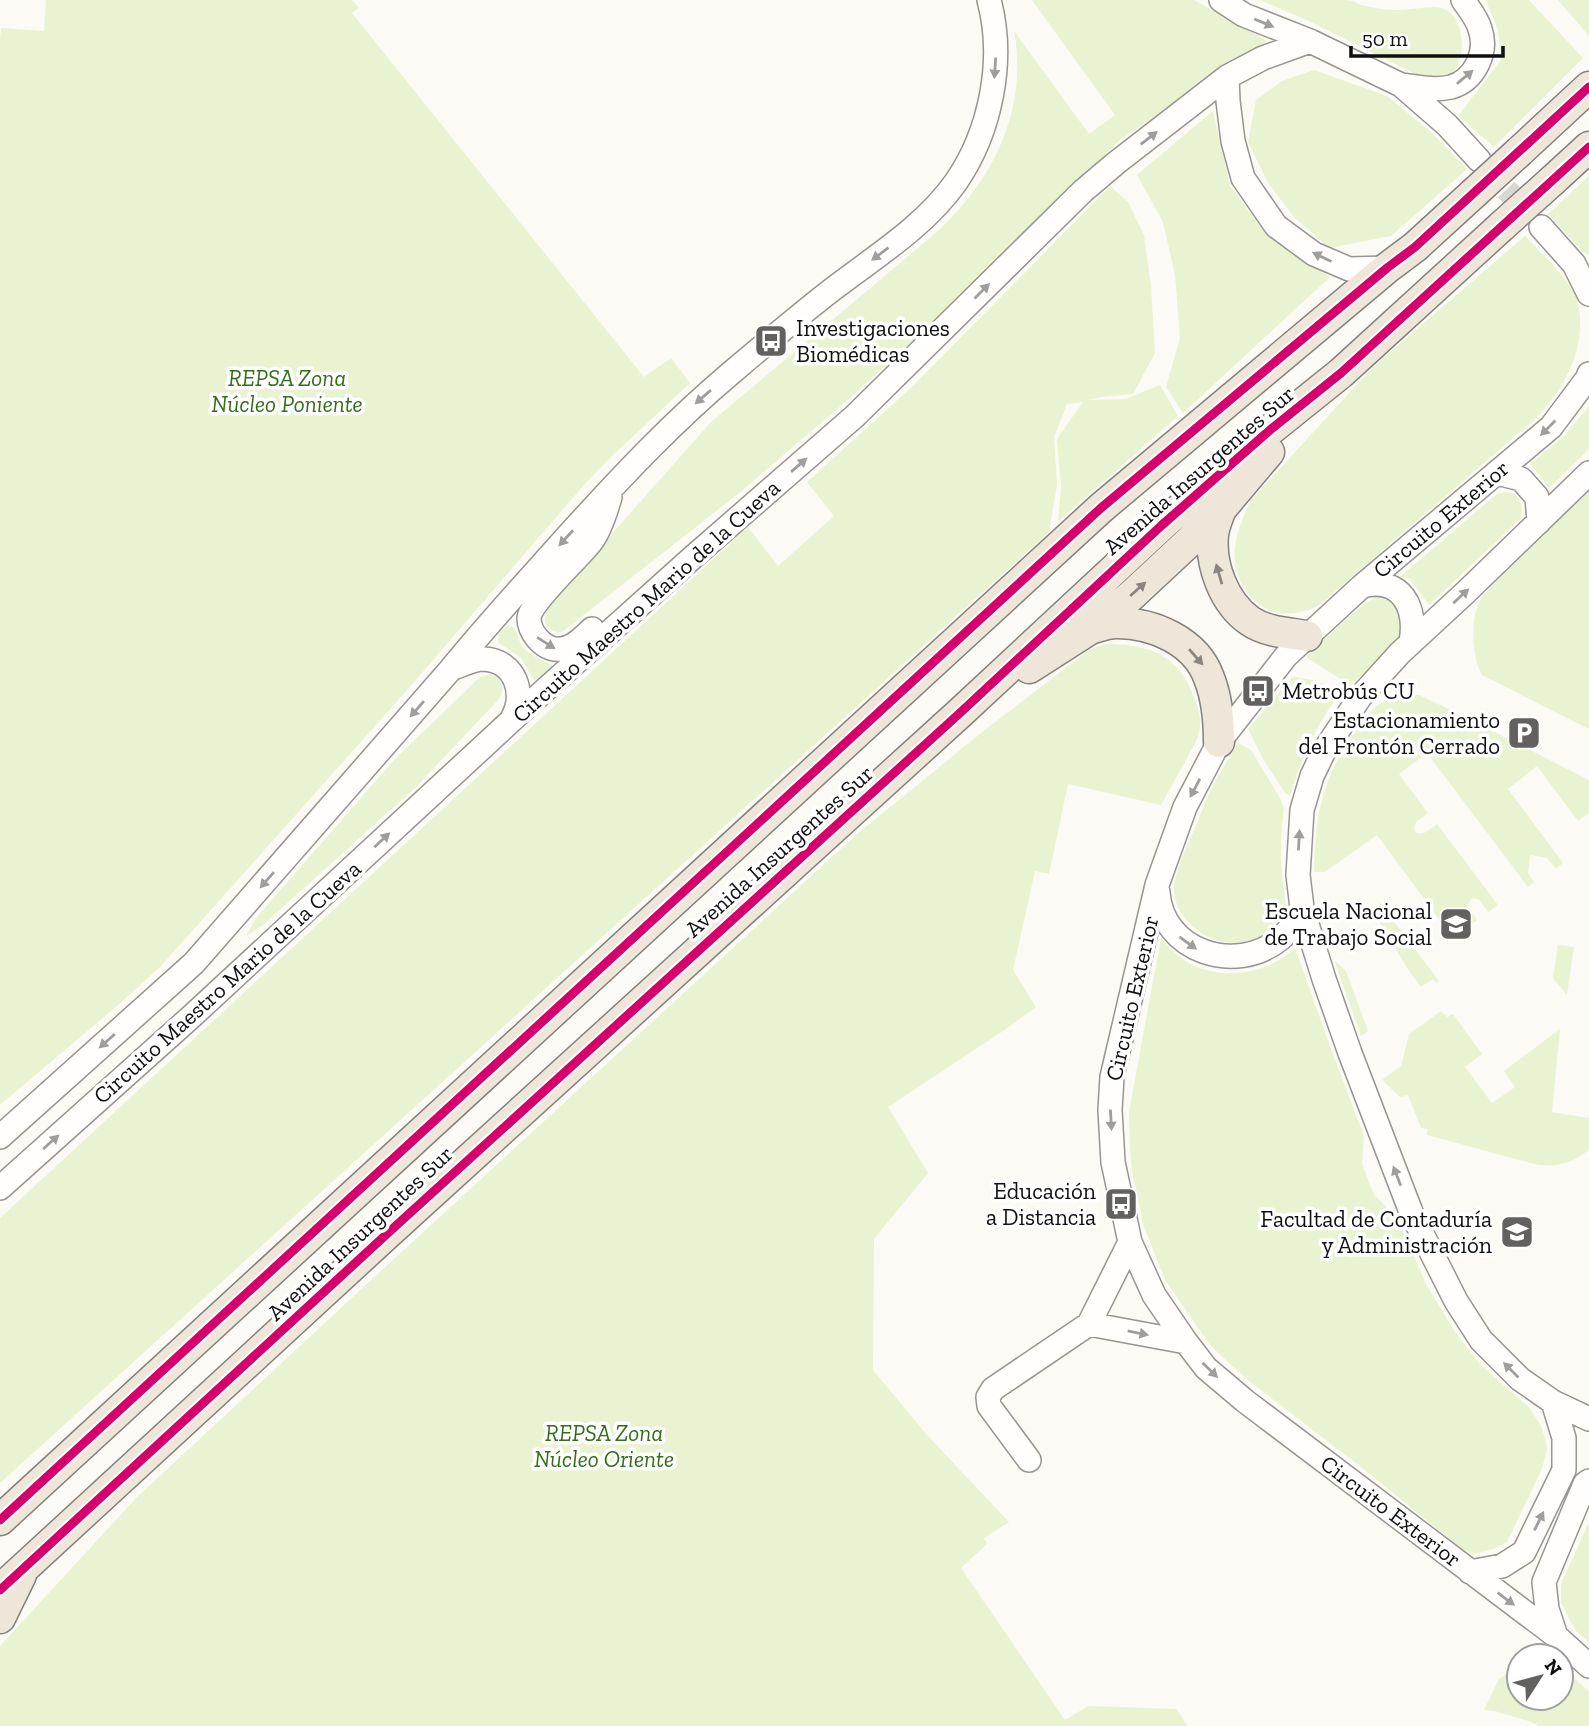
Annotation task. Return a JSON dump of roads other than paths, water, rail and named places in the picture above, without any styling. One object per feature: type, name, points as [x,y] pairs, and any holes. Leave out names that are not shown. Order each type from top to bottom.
[{"type":"main road","name":"Avenida Insurgentes Sur","points":[[0,1520],[1101,509],[1415,247],[1589,87]]},
{"type":"main road","name":"Avenida Insurgentes Sur","points":[[0,1590],[1191,499],[1341,373],[1589,147]]},
{"type":"main road","points":[[961,712],[1090,629],[1132,595],[1221,509],[1250,472],[1341,373]]},
{"type":"main road","points":[[1221,509],[1213,533],[1214,556],[1221,584],[1231,602],[1249,620],[1266,628],[1307,636]]},
{"type":"main road","points":[[1090,629],[1114,623],[1148,626],[1178,639],[1201,662],[1209,676],[1217,714],[1219,742]]},
{"type":"main road","points":[[0,1514],[28,1495]]},
{"type":"main road","points":[[0,1618],[25,1567]]},
{"type":"street","name":"Circuito Maestro Mario de la Cueva","points":[[0,1137],[194,963],[491,620],[652,446],[731,373],[923,221],[941,202],[971,157],[989,107],[995,56],[989,0]]},
{"type":"street","points":[[1221,0],[1244,15],[1310,41],[1401,85],[1447,125],[1479,160]]},
{"type":"street","points":[[1401,85],[1452,87],[1462,82],[1476,67],[1483,48],[1482,38],[1480,28],[1463,0]]},
{"type":"street","name":"Circuito Maestro Mario de la Cueva","points":[[0,1188],[692,558],[855,416],[1083,191],[1227,77],[1253,62],[1310,41]]},
{"type":"street","points":[[1227,77],[1233,141],[1243,178],[1276,226],[1314,254],[1349,269],[1387,268]]},
{"type":"street","points":[[1541,227],[1582,268],[1589,293]]},
{"type":"street","name":"Circuito Exterior","points":[[1589,374],[1551,427],[1362,586],[1286,656],[1219,742],[1185,807],[1157,885],[1112,1077],[1110,1110],[1113,1162],[1130,1242],[1154,1295],[1206,1368],[1245,1401],[1556,1636],[1589,1665]]},
{"type":"street","points":[[1497,473],[1521,478],[1537,497],[1539,522]]},
{"type":"street","points":[[1589,473],[1411,642],[1360,697],[1324,751],[1312,776],[1301,810],[1298,875],[1301,908],[1359,1078],[1411,1212],[1456,1301],[1481,1339],[1520,1379],[1553,1402],[1589,1419]]},
{"type":"street","points":[[612,487],[591,544],[532,610],[530,626],[540,642],[558,650],[568,648],[659,569],[692,558]]},
{"type":"street","points":[[1362,586],[1390,586],[1404,597],[1412,614],[1411,642]]},
{"type":"street","points":[[451,669],[481,659],[491,660],[509,670],[515,679],[519,699],[517,709],[505,727]]},
{"type":"street","points":[[1157,885],[1162,913],[1177,935],[1199,950],[1213,955],[1241,956],[1270,946],[1281,939],[1290,928],[1301,908]]},
{"type":"street","points":[[1029,1460],[989,1406],[988,1397],[993,1389],[1089,1324],[1130,1242]]},
{"type":"street","points":[[1089,1324],[1186,1342]]},
{"type":"street","points":[[1470,1572],[1502,1566],[1524,1552],[1564,1470],[1564,1438],[1553,1402]]},
{"type":"street","points":[[1556,1636],[1546,1609],[1544,1581],[1589,1480]]},
{"type":"tunnel","points":[[1483,165],[1534,219]]},
{"type":"place","name":"Investigaciones Biomédicas","points":[[771,341]]},
{"type":"place","name":"Metrobús CU","points":[[1258,691]]},
{"type":"place","name":"Estacionamiento del Frontón Cerrado","points":[[1524,733]]},
{"type":"place","name":"Escuela Nacional de Trabajo Social","points":[[1456,924]]},
{"type":"place","name":"Educación a Distancia","points":[[1121,1204]]},
{"type":"place","name":"Facultad de Contaduría y Administración","points":[[1517,1232]]},
{"type":"park label","name":"REPSA Zona Núcleo Poniente","points":[[287,391]]},
{"type":"park label","name":"REPSA Zona Núcleo Oriente","points":[[604,1446]]}]
